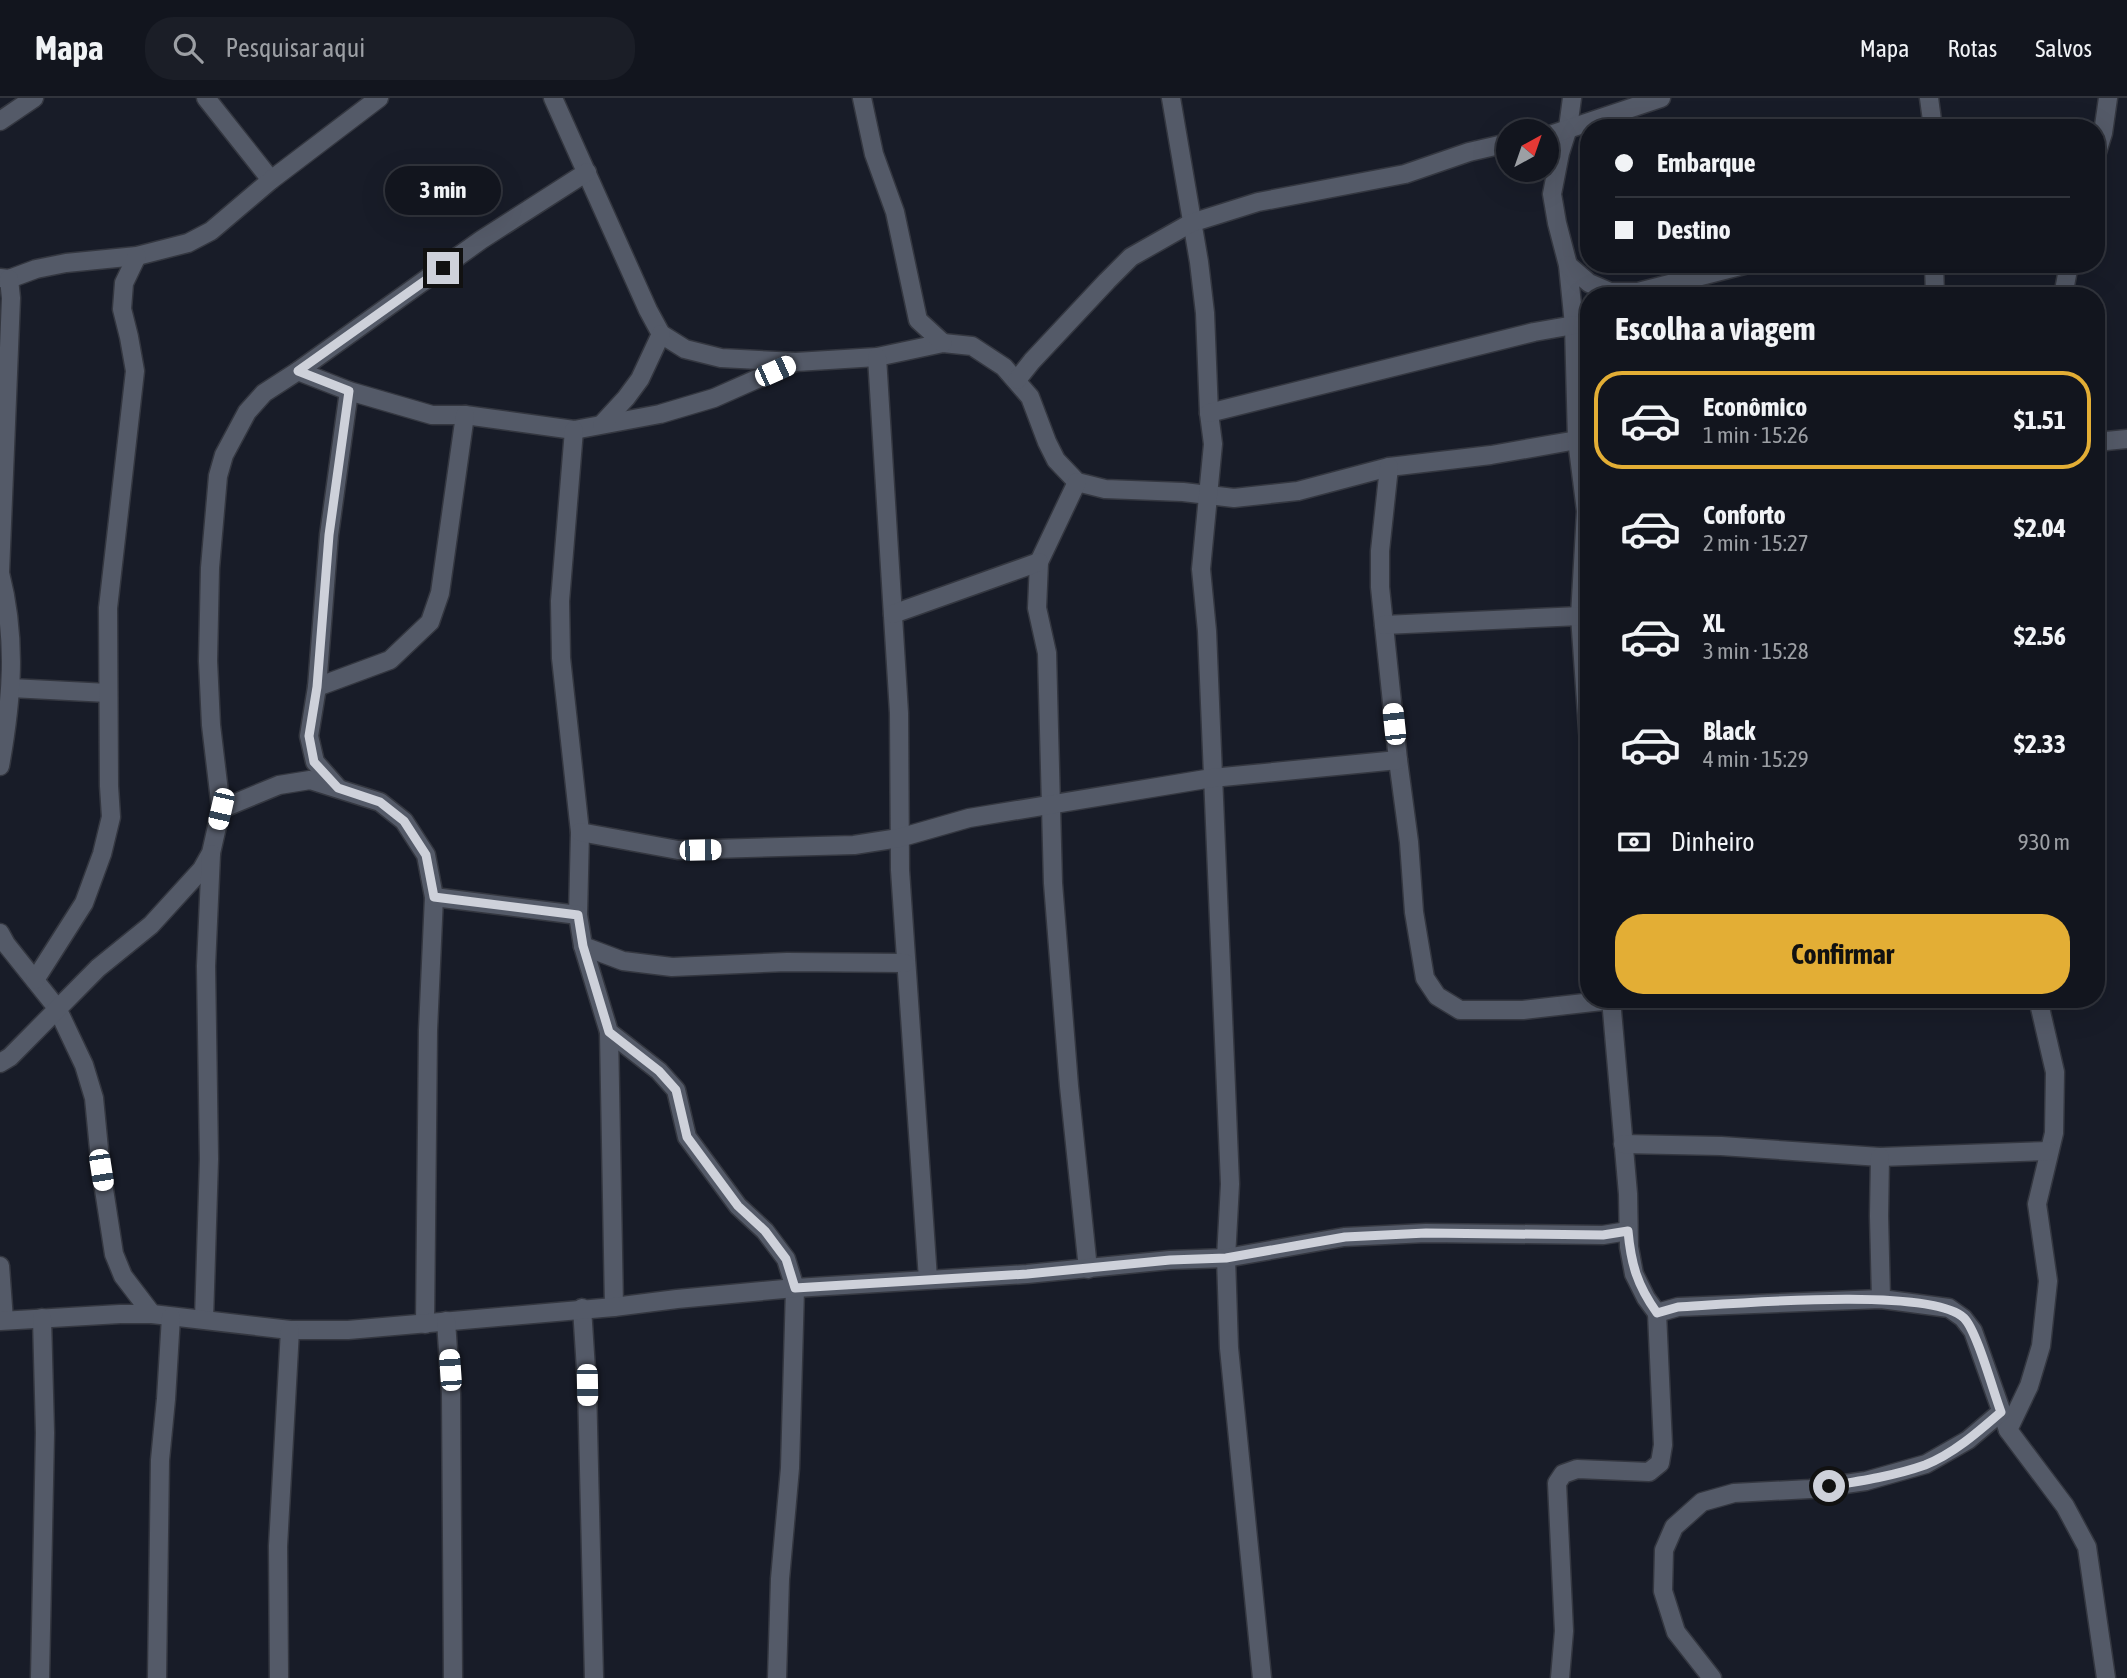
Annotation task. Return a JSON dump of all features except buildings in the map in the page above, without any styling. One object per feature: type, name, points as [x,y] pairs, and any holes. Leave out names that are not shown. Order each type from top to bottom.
[{"type":"street","points":[[0,121],[34,98]]},
{"type":"street","points":[[206,98],[271,180]]},
{"type":"street","points":[[0,766],[10,711],[12,648],[8,606],[0,573],[11,298],[4,279],[66,262],[137,256],[188,243],[211,231],[271,180],[379,98]]},
{"type":"street","points":[[553,98],[661,334],[685,349],[721,358],[796,362],[877,357],[943,342],[972,346],[989,356],[1017,380],[1030,397],[1056,460],[1077,482],[1105,489],[1183,492],[1234,499],[1298,491],[1389,467],[1491,455],[1580,440]]},
{"type":"street","points":[[862,98],[874,154],[895,212],[918,320],[905,351]]},
{"type":"street","points":[[1171,98],[1199,262],[1213,444],[1201,569],[1207,631],[1221,931],[1230,1184],[1226,1258],[1229,1348],[1262,1678]]},
{"type":"street","points":[[1572,98],[1568,128],[1557,162],[1552,194],[1580,325]]},
{"type":"street","points":[[1596,119],[1661,98]]},
{"type":"street","points":[[1929,98],[1932,119]]},
{"type":"street","points":[[2105,119],[2108,98]]},
{"type":"street","points":[[1559,131],[1580,124]]},
{"type":"street","points":[[1017,380],[1131,257],[1191,223],[1258,202],[1405,173],[1469,152],[1496,146]]},
{"type":"street","points":[[204,1319],[209,1159],[205,966],[211,853],[221,809],[208,661],[209,568],[218,476],[223,455],[247,412],[264,393],[481,240],[587,172]]},
{"type":"street","points":[[35,980],[84,903],[102,854],[111,817],[108,608],[135,371],[122,309],[124,283],[137,256]]},
{"type":"street","points":[[1568,265],[1598,287]]},
{"type":"street","points":[[1662,287],[1714,273]]},
{"type":"street","points":[[918,320],[943,342]]},
{"type":"street","points":[[1209,413],[1534,332],[1580,330]]},
{"type":"street","points":[[1580,332],[1573,349],[1580,413]]},
{"type":"street","points":[[602,424],[640,379],[661,334]]},
{"type":"street","points":[[877,357],[899,713],[899,838],[905,963],[928,1279]]},
{"type":"street","points":[[298,371],[349,391],[432,415],[465,415],[574,430],[660,414],[714,398],[796,362]]},
{"type":"street","points":[[338,788],[314,762],[309,736],[317,687],[329,535],[349,391]]},
{"type":"street","points":[[317,687],[390,660],[430,622],[440,593],[465,415]]},
{"type":"street","points":[[574,430],[559,601],[561,658],[580,832],[578,915],[583,946],[609,1032],[614,1307]]},
{"type":"street","points":[[2105,441],[2127,439]]},
{"type":"street","points":[[1389,467],[1380,551],[1380,587],[1409,842],[1414,912],[1425,978],[1437,996],[1461,1010],[1523,1010],[1580,1004]]},
{"type":"street","points":[[1077,482],[1040,562],[1037,608],[1047,653],[1053,883],[1087,1269]]},
{"type":"street","points":[[893,614],[1040,562]]},
{"type":"street","points":[[1384,625],[1580,616]]},
{"type":"street","points":[[11,688],[108,694]]},
{"type":"street","points":[[580,832],[678,850],[854,845],[899,838],[969,818],[1212,778],[1398,760]]},
{"type":"street","points":[[221,809],[279,785],[310,780],[380,802],[404,821],[426,855],[434,897],[428,1030],[425,1324]]},
{"type":"street","points":[[0,1063],[10,1057],[98,968],[151,925],[202,869],[211,853]]},
{"type":"street","points":[[434,897],[578,915]]},
{"type":"street","points":[[0,933],[57,1008],[84,1065],[94,1098],[101,1170],[114,1254],[123,1276],[162,1315],[157,1678]]},
{"type":"street","points":[[583,946],[623,961],[672,967],[787,962],[905,963]]},
{"type":"street","points":[[1560,1678],[1564,1631],[1557,1483],[1563,1474],[1577,1469],[1649,1472],[1660,1463],[1663,1445],[1657,1313],[1634,1274],[1628,1231],[1628,1194],[1612,1008]]},
{"type":"street","points":[[2008,1430],[2029,1386],[2041,1346],[2048,1281],[2037,1204],[2054,1133],[2055,1072],[2040,1008]]},
{"type":"street","points":[[609,1032],[659,1071],[676,1090],[687,1137],[738,1206],[765,1231],[786,1259],[795,1288],[790,1468],[780,1579],[777,1678]]},
{"type":"street","points":[[1623,1144],[1721,1146],[1880,1157],[2049,1151]]},
{"type":"street","points":[[1880,1157],[1881,1299]]},
{"type":"street","points":[[0,1266],[2,1320],[120,1314],[162,1315],[290,1330],[348,1329],[614,1307],[677,1298],[795,1288],[1226,1258],[1345,1237],[1426,1233],[1603,1235],[1628,1231]]},
{"type":"street","points":[[1657,1313],[1678,1307],[1881,1299],[1949,1308],[1963,1318],[1973,1331],[2008,1430],[2065,1506],[2087,1547],[2106,1678]]},
{"type":"street","points":[[582,1308],[587,1385],[594,1678]]},
{"type":"street","points":[[40,1678],[45,1433],[42,1318]]},
{"type":"street","points":[[446,1321],[452,1394],[453,1678]]},
{"type":"street","points":[[279,1678],[278,1546],[290,1330]]},
{"type":"street","points":[[1712,1678],[1676,1632],[1663,1591],[1664,1550],[1674,1527],[1702,1502],[1734,1493],[1810,1489],[1855,1482],[1926,1464],[1968,1440],[2001,1412]]},
{"type":"route","points":[[443,268],[298,371],[349,391],[329,535],[317,687],[309,736],[314,762],[338,788],[380,802],[404,821],[426,855],[434,897],[578,915],[583,946],[609,1032],[659,1071],[676,1090],[687,1137],[738,1206],[765,1231],[786,1259],[795,1288],[1027,1274],[1170,1260],[1226,1258],[1345,1237],[1426,1233],[1603,1235],[1628,1231],[1634,1274],[1657,1313],[1678,1307],[1881,1299],[1949,1308],[1963,1318],[1973,1331],[2001,1412],[1968,1440],[1926,1464],[1866,1480],[1829,1486]]}]
